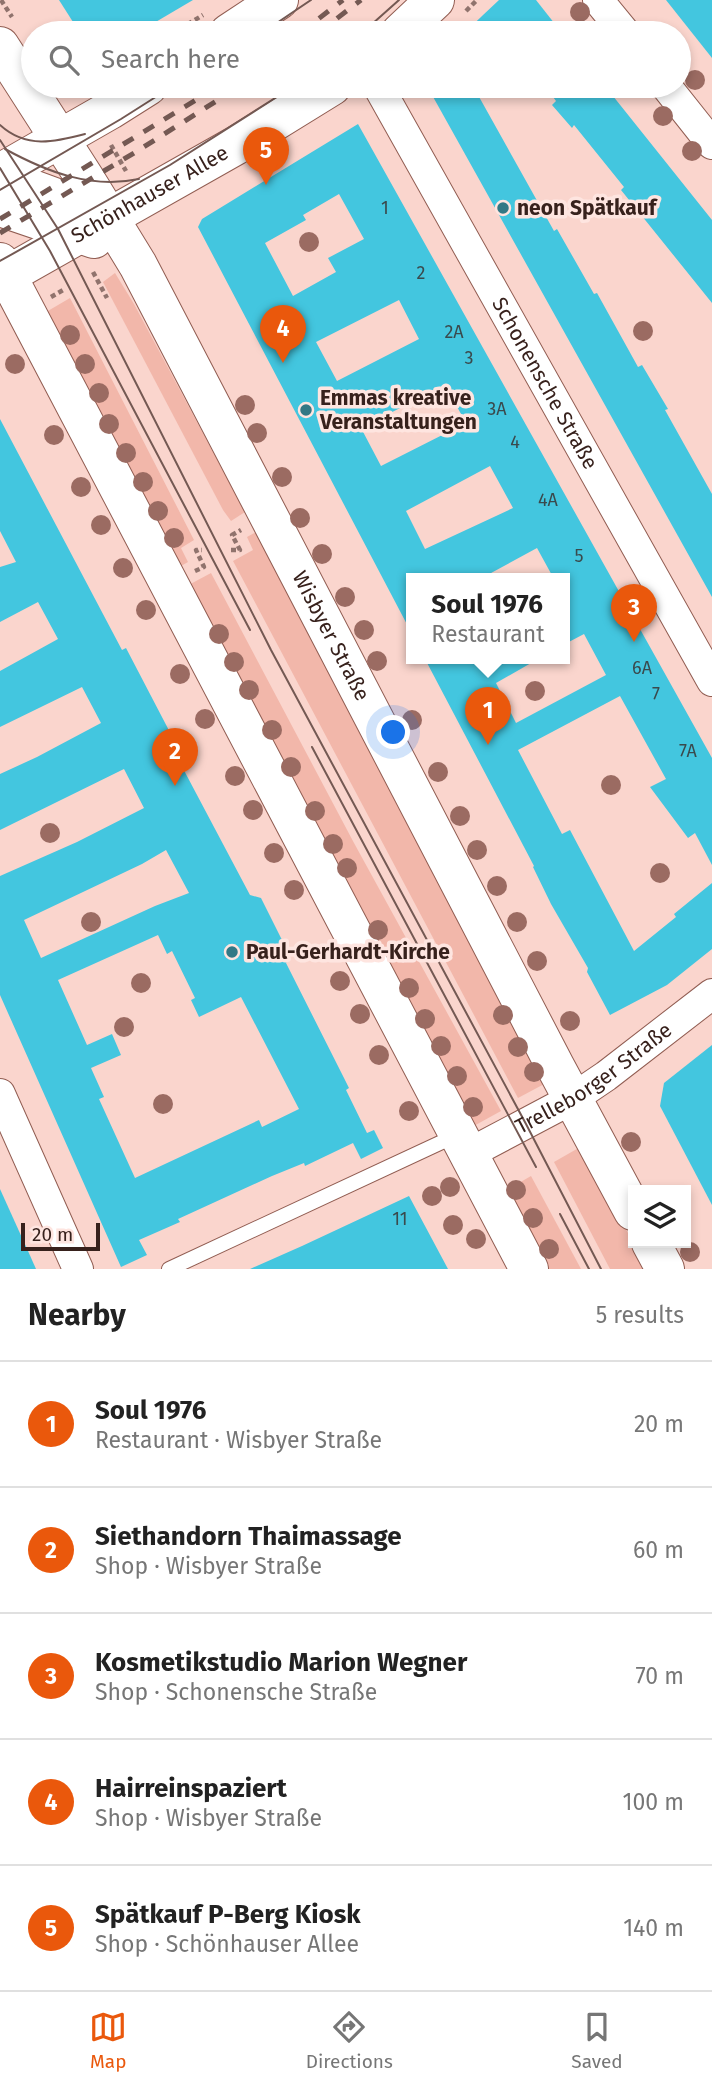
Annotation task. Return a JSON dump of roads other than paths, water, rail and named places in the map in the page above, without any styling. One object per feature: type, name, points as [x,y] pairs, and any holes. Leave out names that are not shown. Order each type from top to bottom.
[{"type":"main road","points":[[247,21],[279,0]]},
{"type":"main road","points":[[413,21],[435,0]]},
{"type":"main road","points":[[0,46],[21,79]]},
{"type":"main road","points":[[34,98],[60,139],[94,225]]},
{"type":"main road","points":[[0,175],[128,98]]},
{"type":"main road","name":"Schönhauser Allee","points":[[2,272],[94,225],[235,146],[313,98]]},
{"type":"main road","points":[[0,175],[94,225]]},
{"type":"main road","points":[[0,207],[94,225]]},
{"type":"main road","name":"Wisbyer Straße","points":[[94,225],[130,250],[572,1100],[628,1202]]},
{"type":"main road","points":[[2,272],[529,1269]]},
{"type":"main road","points":[[654,1248],[665,1269]]},
{"type":"street","points":[[598,0],[615,21]]},
{"type":"street","name":"Schonensche Straße","points":[[385,98],[712,681]]},
{"type":"street","points":[[676,98],[712,144]]},
{"type":"street","name":"Trelleborger Straße","points":[[463,1144],[572,1100],[712,994]]},
{"type":"street","points":[[0,1094],[78,1269]]},
{"type":"lane","points":[[169,1269],[463,1144]]},
{"type":"tram line","points":[[280,21],[311,0]]},
{"type":"tram line","points":[[375,21],[399,0]]},
{"type":"tram line","points":[[0,190],[154,98]]},
{"type":"tram line","points":[[0,261],[170,165],[275,98]]},
{"type":"tram line","points":[[0,125],[10,133],[30,141],[52,141],[85,134]]},
{"type":"tram line","points":[[0,140],[58,229],[271,650],[601,1269]]},
{"type":"tram line","points":[[5,149],[37,165],[87,180],[121,182],[139,179]]},
{"type":"tram line","points":[[0,168],[50,251],[250,630]]},
{"type":"tram line","points":[[312,747],[536,1167]]},
{"type":"tram line","points":[[560,1214],[589,1269]]},
{"type":"railway","points":[[316,21],[343,0]]},
{"type":"railway","points":[[334,21],[361,0]]},
{"type":"railway","points":[[0,219],[199,98]]},
{"type":"railway","points":[[0,233],[221,98]]},
{"type":"place","name":"Spätkauf P-Berg Kiosk","points":[[266,185]]},
{"type":"place","name":"neon Spätkauf","points":[[503,208]]},
{"type":"place","name":"Hairreinspaziert","points":[[283,363]]},
{"type":"place","name":"Emmas kreative Veranstaltungen","points":[[306,410]]},
{"type":"place","name":"Kosmetikstudio Marion Wegner","points":[[634,642]]},
{"type":"place","name":"Soul 1976","points":[[488,745]]},
{"type":"place","name":"Siethandorn Thaimassage","points":[[175,786]]},
{"type":"place","name":"Paul-Gerhardt-Kirche","points":[[232,952]]}]
